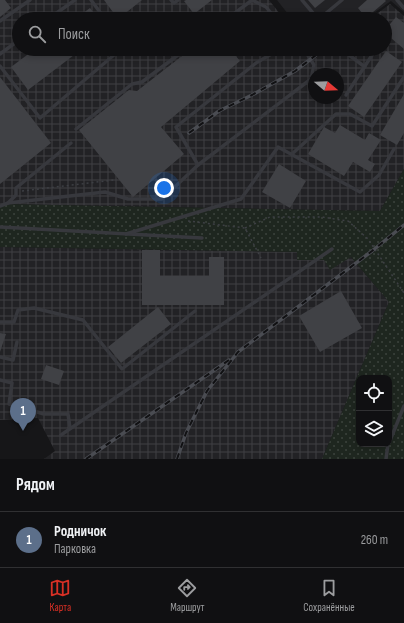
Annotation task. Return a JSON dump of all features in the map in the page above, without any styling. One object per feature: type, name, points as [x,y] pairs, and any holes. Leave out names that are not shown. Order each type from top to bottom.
[{"type":"lane","points":[[0,20],[30,0]]},
{"type":"lane","points":[[58,12],[75,0]]},
{"type":"lane","points":[[91,0],[100,12]]},
{"type":"lane","points":[[171,0],[174,3],[178,0]]},
{"type":"lane","points":[[236,12],[252,0],[266,7],[270,12]]},
{"type":"lane","points":[[302,0],[313,12]]},
{"type":"lane","points":[[327,12],[342,0]]},
{"type":"lane","points":[[397,0],[404,8]]},
{"type":"lane","points":[[0,54],[12,45]]},
{"type":"lane","points":[[0,66],[40,118],[113,56]]},
{"type":"lane","points":[[76,129],[132,84],[142,82],[177,56]]},
{"type":"lane","points":[[198,165],[176,127],[256,63],[268,56]]},
{"type":"lane","points":[[0,206],[8,203],[105,192],[128,199],[162,199],[198,165],[311,78],[314,65],[308,56]]},
{"type":"lane","points":[[350,56],[365,67]]},
{"type":"lane","points":[[346,95],[372,56]]},
{"type":"lane","points":[[292,154],[336,114],[350,114],[372,126],[404,77]]},
{"type":"lane","points":[[8,203],[16,195],[16,188],[71,143]]},
{"type":"lane","points":[[126,234],[241,198],[278,147],[360,192],[379,175],[394,149]]},
{"type":"lane","points":[[0,227],[202,238]]},
{"type":"lane","points":[[61,435],[332,249]]},
{"type":"lane","points":[[0,322],[14,322],[18,310],[34,308],[83,320],[122,369],[195,311]]},
{"type":"lane","points":[[0,357],[13,360],[17,342]]},
{"type":"lane","points":[[0,380],[12,383],[9,404],[44,414],[68,414],[70,428]]},
{"type":"lane","points":[[392,436],[404,406]]},
{"type":"lane","points":[[386,459],[388,447]]},
{"type":"path","points":[[16,192],[114,180]]},
{"type":"path","points":[[174,219],[245,228],[270,217],[322,217],[348,221],[368,239],[404,293]]},
{"type":"path","points":[[245,228],[261,258]]},
{"type":"shaded area","points":[[0,0],[269,0],[278,12],[12,12],[12,56],[314,56],[316,58],[319,56],[392,56],[392,12],[379,12],[390,4],[404,16],[404,169],[380,211],[0,204]]},
{"type":"shaded area","points":[[277,0],[404,0],[404,12],[391,1],[375,12],[286,12]]},
{"type":"shaded area","points":[[404,169],[404,459],[322,459],[356,379],[356,447],[392,447],[392,375],[358,375],[389,302],[351,257],[330,270],[324,260],[297,260],[297,252],[0,247],[0,204],[380,211]]},
{"type":"shaded area","points":[[0,247],[297,252],[297,260],[324,260],[351,257],[389,302],[358,375],[356,375],[356,379],[322,459],[44,459],[55,451],[38,418],[0,420]]},
{"type":"building","points":[[0,0],[5,0],[11,8],[0,17]]},
{"type":"building","points":[[104,0],[142,0],[127,12],[113,12]]},
{"type":"building","points":[[212,0],[197,12],[192,12],[184,1]]},
{"type":"building","points":[[308,0],[325,0],[315,8]]},
{"type":"building","points":[[367,0],[386,1],[373,12],[361,12],[358,8]]},
{"type":"building","points":[[90,8],[93,12],[85,12]]},
{"type":"building","points":[[396,17],[404,23],[404,49],[392,39],[392,22]]},
{"type":"building","points":[[392,55],[402,62],[364,117],[348,106],[383,56]]},
{"type":"building","points":[[26,56],[73,56],[28,90],[11,67]]},
{"type":"building","points":[[182,56],[236,56],[240,61],[161,127],[184,154],[133,197],[79,130],[129,90],[137,91]]},
{"type":"building","points":[[0,77],[51,143],[0,184]]},
{"type":"building","points":[[404,94],[404,133],[397,145],[380,135]]},
{"type":"building","points":[[340,125],[365,140],[369,133],[381,140],[368,160],[375,164],[370,172],[353,162],[344,176],[308,154],[324,127],[335,133]]},
{"type":"building","points":[[279,164],[306,181],[290,208],[262,192]]},
{"type":"building","points":[[142,250],[160,250],[160,276],[209,276],[209,257],[224,257],[224,305],[142,305]]},
{"type":"building","points":[[341,291],[362,328],[320,352],[299,316]]},
{"type":"building","points":[[158,307],[171,324],[121,363],[108,347]]},
{"type":"building","points":[[0,333],[6,334],[0,352]]},
{"type":"building","points":[[46,365],[64,371],[59,385],[41,379]]},
{"type":"railway","points":[[189,133],[219,111],[252,95],[295,71],[315,56]]},
{"type":"railway","points":[[177,459],[186,433],[207,391],[238,352],[372,251],[404,225]]},
{"type":"railway","points":[[86,459],[229,360]]},
{"type":"place","name":"Родничок","points":[[23,431]]}]
